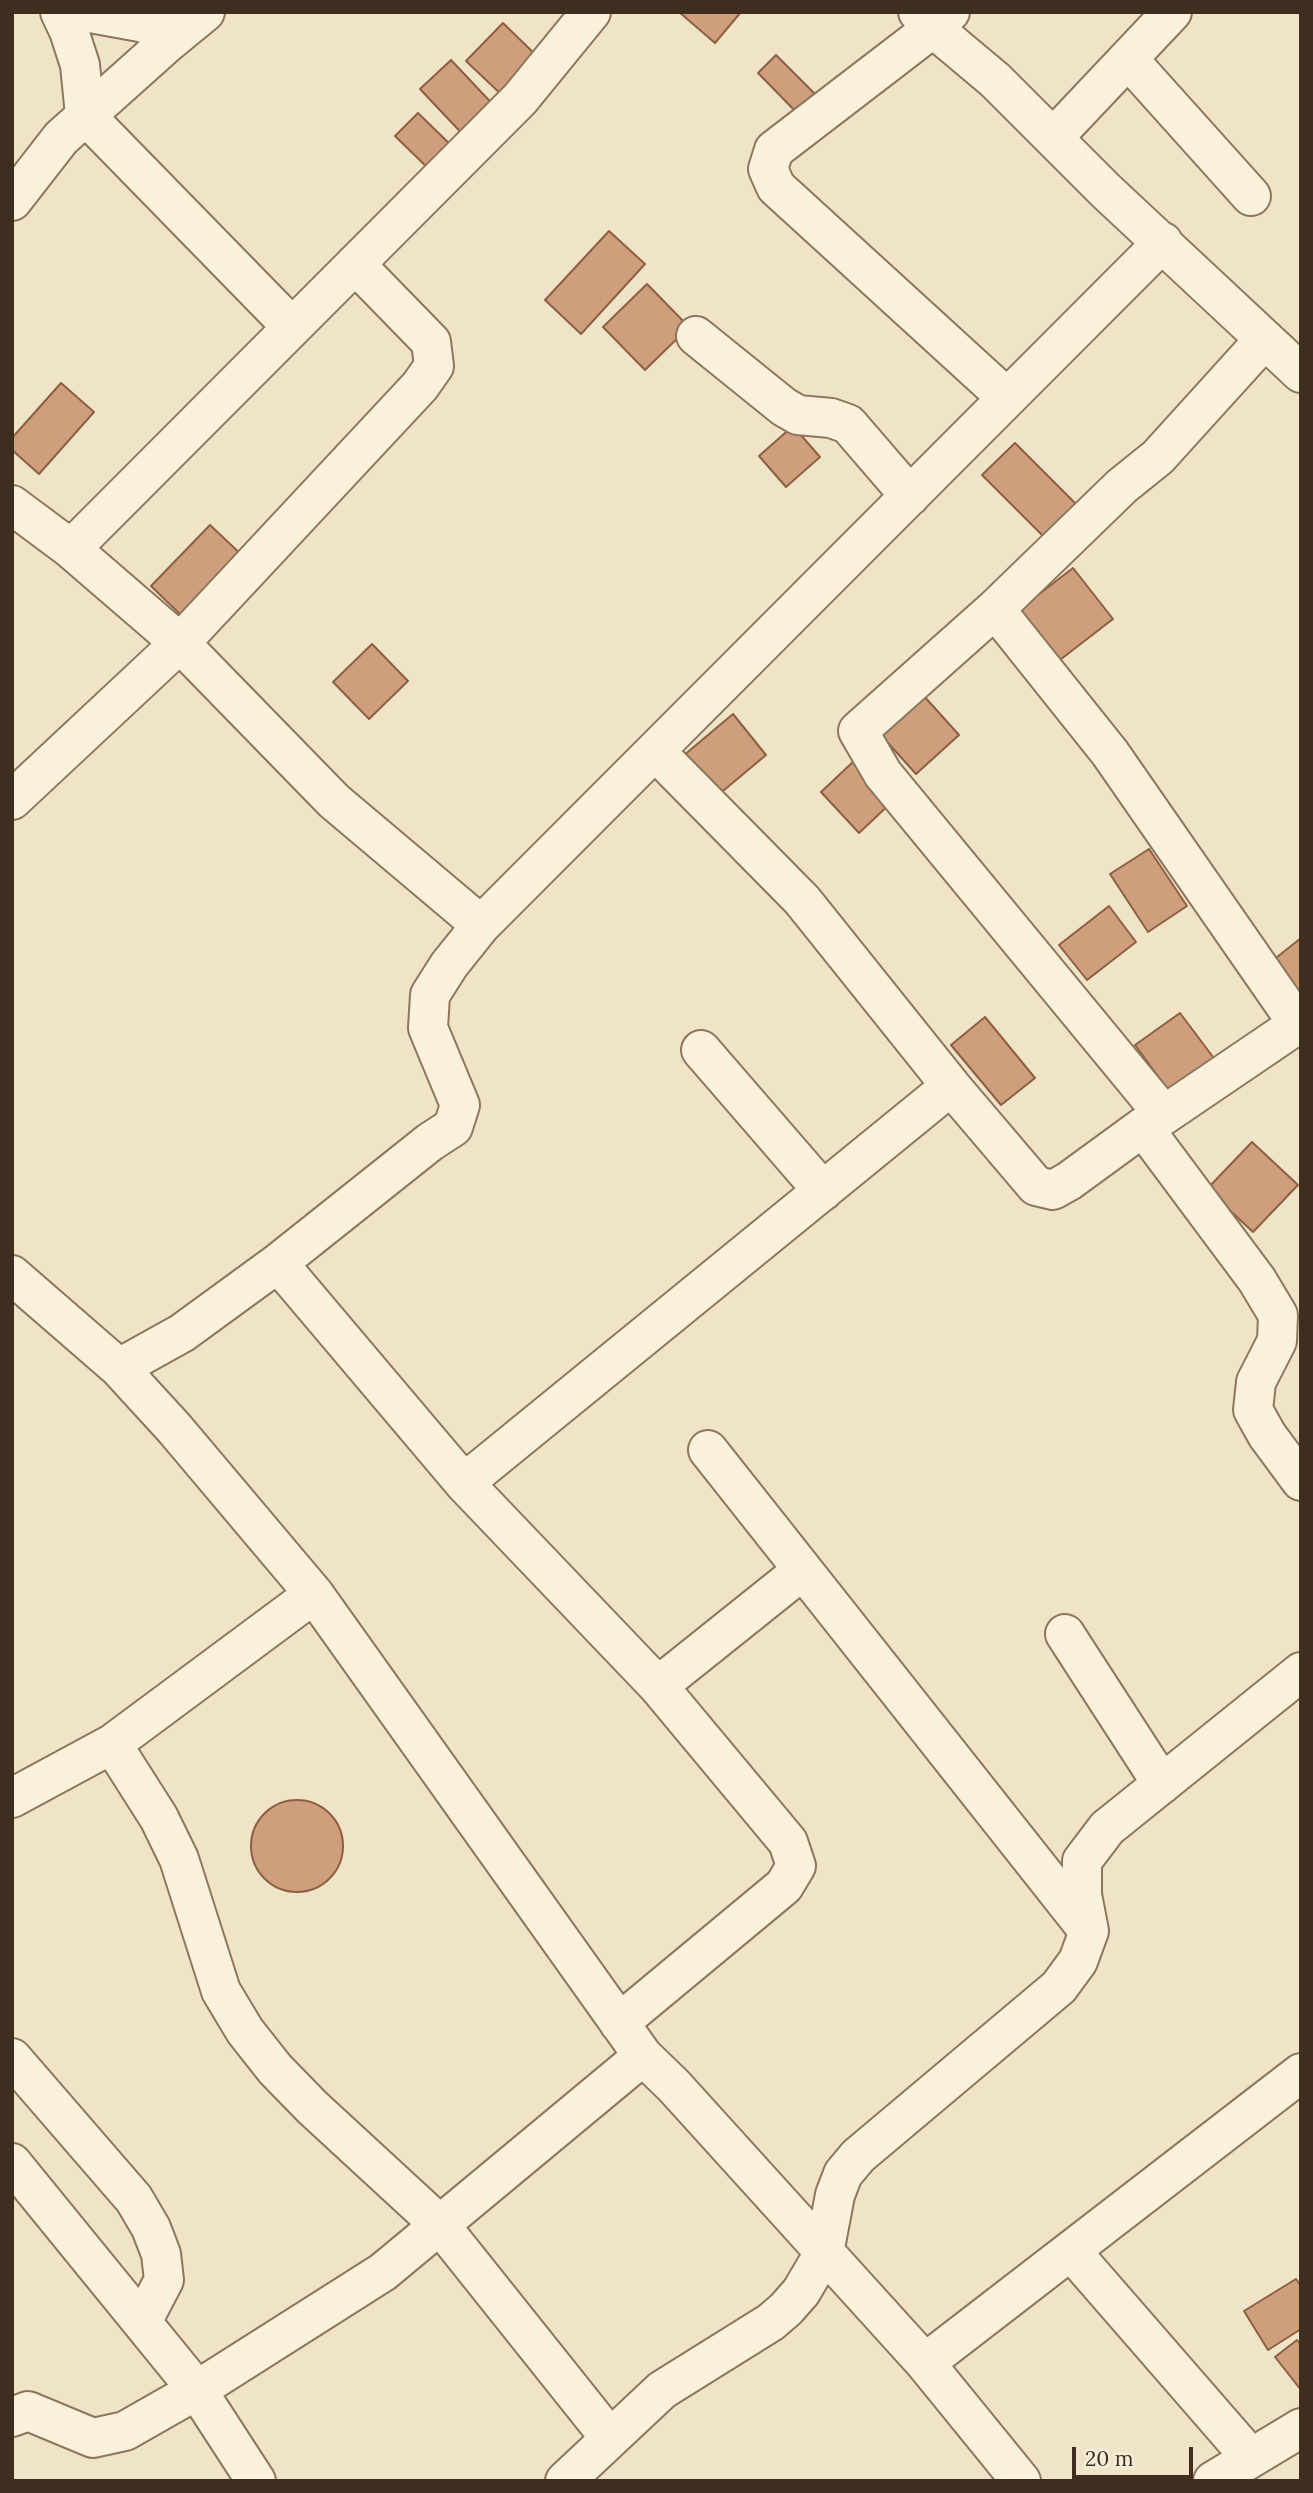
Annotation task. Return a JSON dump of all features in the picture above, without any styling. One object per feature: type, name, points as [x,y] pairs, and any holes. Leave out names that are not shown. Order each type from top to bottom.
[{"type":"street","points":[[60,12],[80,65],[85,115],[292,327]]},
{"type":"street","points":[[85,12],[140,22],[191,23]]},
{"type":"street","points":[[71,549],[520,99],[591,12]]},
{"type":"street","points":[[1053,138],[1172,12]]},
{"type":"street","points":[[1007,398],[776,187],[768,169],[774,150],[934,18],[1053,138],[1301,373]]},
{"type":"street","points":[[12,201],[61,138],[191,23]]},
{"type":"street","points":[[1128,59],[1251,196]]},
{"type":"street","points":[[119,1368],[182,1333],[278,1263],[430,1142],[453,1127],[460,1105],[428,1028],[430,995],[449,965],[481,925],[1163,243]]},
{"type":"street","points":[[12,800],[180,643],[420,386],[434,366],[431,342],[355,264]]},
{"type":"street","points":[[696,336],[784,407],[799,415],[831,418],[848,424],[910,496]]},
{"type":"street","points":[[1264,340],[1158,457],[1122,486],[995,608],[858,731],[883,774],[1153,1121],[1278,1315],[1277,1341],[1256,1382],[1253,1410],[1301,1481]]},
{"type":"street","points":[[12,505],[71,549],[180,643],[334,801],[481,925]]},
{"type":"street","points":[[655,751],[802,900],[951,1086],[1036,1186],[1053,1191],[1299,1023],[1110,753],[995,608]]},
{"type":"street","points":[[701,1050],[823,1191]]},
{"type":"street","points":[[464,1483],[951,1086]]},
{"type":"street","points":[[278,1263],[464,1483],[659,1686],[788,1842],[796,1866],[784,1885],[619,2023]]},
{"type":"street","points":[[12,1275],[119,1368],[174,1427],[314,1594],[643,2056],[674,2086],[925,2363],[1021,2481]]},
{"type":"street","points":[[708,1450],[1089,1931]]},
{"type":"street","points":[[659,1686],[803,1570]]},
{"type":"street","points":[[12,1798],[112,1744],[314,1594]]},
{"type":"street","points":[[1065,1634],[1162,1784]]},
{"type":"street","points":[[565,2481],[662,2390],[771,2322],[786,2309],[801,2292],[824,2253],[835,2195],[843,2174],[858,2156],[1059,1987],[1078,1961],[1089,1931],[1082,1895],[1082,1861],[1107,1828],[1301,1672]]},
{"type":"street","points":[[112,1744],[159,1818],[179,1859],[221,1992],[245,2031],[275,2070],[312,2107],[440,2225],[610,2438]]},
{"type":"street","points":[[12,2417],[28,2411],[93,2438],[125,2431],[197,2390],[383,2272],[643,2056]]},
{"type":"street","points":[[12,2058],[134,2199],[151,2228],[161,2254],[164,2280],[142,2322]]},
{"type":"street","points":[[925,2363],[1301,2073]]},
{"type":"street","points":[[12,2162],[197,2390],[256,2481]]},
{"type":"street","points":[[1070,2251],[1251,2458]]},
{"type":"street","points":[[1213,2481],[1301,2428]]},
{"type":"building","points":[[679,12],[741,12],[715,43]]},
{"type":"building","points":[[503,23],[541,60],[505,98],[466,61]]},
{"type":"building","points":[[776,55],[820,99],[801,117],[758,73]]},
{"type":"building","points":[[451,60],[501,113],[470,142],[420,89]]},
{"type":"building","points":[[418,113],[456,150],[433,173],[395,136]]},
{"type":"building","points":[[609,231],[645,264],[581,334],[545,300]]},
{"type":"building","points":[[647,284],[689,327],[645,370],[603,327]]},
{"type":"building","points":[[61,383],[94,412],[39,474],[12,450],[12,438]]},
{"type":"building","points":[[793,426],[820,457],[786,487],[759,456]]},
{"type":"building","points":[[1015,443],[1083,511],[1050,543],[982,475]]},
{"type":"building","points":[[210,525],[247,560],[187,621],[151,586]]},
{"type":"building","points":[[1073,568],[1113,619],[1056,663],[1016,612]]},
{"type":"building","points":[[372,644],[408,681],[369,719],[333,682]]},
{"type":"building","points":[[923,695],[959,735],[916,774],[880,734]]},
{"type":"building","points":[[733,714],[766,755],[717,796],[683,756]]},
{"type":"building","points":[[855,760],[893,801],[859,833],[821,792]]},
{"type":"building","points":[[1149,849],[1187,906],[1148,932],[1110,874]]},
{"type":"building","points":[[1109,906],[1136,942],[1087,980],[1059,945]]},
{"type":"building","points":[[1301,938],[1301,996],[1272,961]]},
{"type":"building","points":[[1180,1013],[1219,1065],[1174,1098],[1135,1045]]},
{"type":"building","points":[[985,1017],[1035,1078],[1001,1105],[951,1045]]},
{"type":"building","points":[[1252,1142],[1298,1185],[1253,1232],[1207,1189]]},
{"type":"building","points":[[297,1800],[314,1804],[329,1814],[339,1829],[343,1846],[339,1863],[329,1878],[314,1888],[297,1892],[280,1888],[265,1878],[255,1863],[251,1846],[255,1829],[265,1814],[280,1804]]},
{"type":"building","points":[[1296,2279],[1301,2286],[1301,2329],[1268,2350],[1244,2311]]},
{"type":"building","points":[[1297,2340],[1301,2345],[1301,2390],[1275,2357]]}]
